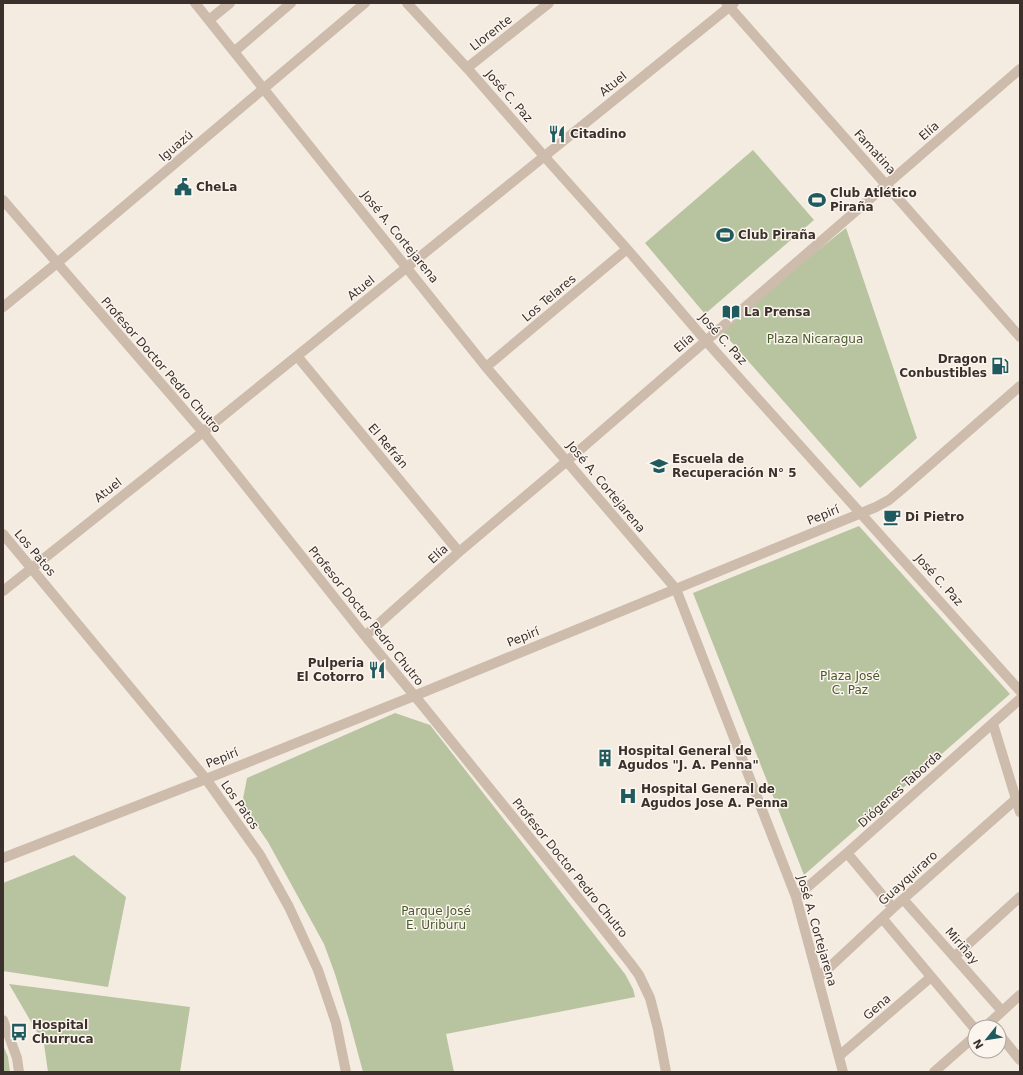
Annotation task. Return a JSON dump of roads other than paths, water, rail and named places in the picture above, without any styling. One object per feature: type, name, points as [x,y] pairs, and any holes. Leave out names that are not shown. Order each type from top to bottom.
[{"type":"street","name":"José A. Cortejarena","points":[[195,3],[486,367],[676,589],[796,897],[843,1072]]},
{"type":"street","points":[[210,20],[230,3]]},
{"type":"street","points":[[234,51],[291,3]]},
{"type":"street","name":"Iguazú","points":[[3,307],[365,3]]},
{"type":"street","name":"José C. Paz","points":[[407,3],[467,68],[628,249],[706,340],[1020,691]]},
{"type":"street","name":"Llorente","points":[[467,68],[549,3]]},
{"type":"street","name":"Atuel","points":[[3,591],[203,432],[729,4]]},
{"type":"street","name":"Famatina","points":[[729,4],[1020,337]]},
{"type":"street","name":"Elía","points":[[365,636],[459,552],[567,461],[1020,69]]},
{"type":"street","name":"Profesor Doctor Pedro Chutro","points":[[3,200],[203,432],[365,636],[601,926],[639,975],[650,998],[658,1029],[666,1072]]},
{"type":"street","name":"Los Telares","points":[[486,367],[628,249]]},
{"type":"street","name":"El Refrán","points":[[296,356],[459,552]]},
{"type":"street","name":"Pepirí","points":[[3,858],[414,696],[862,513],[888,500],[901,490],[1020,386]]},
{"type":"street","name":"Los Patos","points":[[3,534],[206,779],[260,856],[289,907],[318,970],[336,1024],[346,1072]]},
{"type":"street","name":"Diógenes Taborda","points":[[796,897],[1020,699]]},
{"type":"street","points":[[993,724],[1020,812]]},
{"type":"street","name":"Guayquiraro","points":[[818,978],[893,908],[1016,799]]},
{"type":"street","points":[[847,853],[893,908]]},
{"type":"street","points":[[954,957],[1020,897]]},
{"type":"street","name":"Miriñay","points":[[903,899],[1002,1011]]},
{"type":"street","points":[[882,918],[967,1020]]},
{"type":"street","name":"Gena","points":[[839,1056],[931,977]]},
{"type":"street","points":[[995,1019],[1020,995]]},
{"type":"street","points":[[3,1020],[17,1058],[19,1072]]},
{"type":"street","points":[[934,1072],[967,1043]]},
{"type":"street","points":[[1007,1044],[1020,1060]]},
{"type":"place","name":"Citadino","points":[[557,134]]},
{"type":"place","name":"CheLa","points":[[183,187]]},
{"type":"place","name":"Club Atlético Piraña","points":[[817,200]]},
{"type":"place","name":"Club Piraña","points":[[725,235]]},
{"type":"place","name":"La Prensa","points":[[731,312]]},
{"type":"place","name":"Dragon Conbustibles","points":[[1000,366]]},
{"type":"place","name":"Escuela de Recuperación N° 5","points":[[659,466]]},
{"type":"place","name":"Di Pietro","points":[[892,517]]},
{"type":"place","name":"Pulperia El Cotorro","points":[[377,670]]},
{"type":"place","name":"Hospital General de Agudos \"J. A. Penna\"","points":[[605,758]]},
{"type":"place","name":"Hospital General de Agudos Jose A. Penna","points":[[628,796]]},
{"type":"place","name":"Hospital Churruca","points":[[19,1032]]},
{"type":"park label","name":"Plaza Nicaragua","points":[[815,339]]},
{"type":"park label","name":"Plaza José C. Paz","points":[[850,683]]},
{"type":"park label","name":"Parque José E. Uriburu","points":[[436,918]]}]
